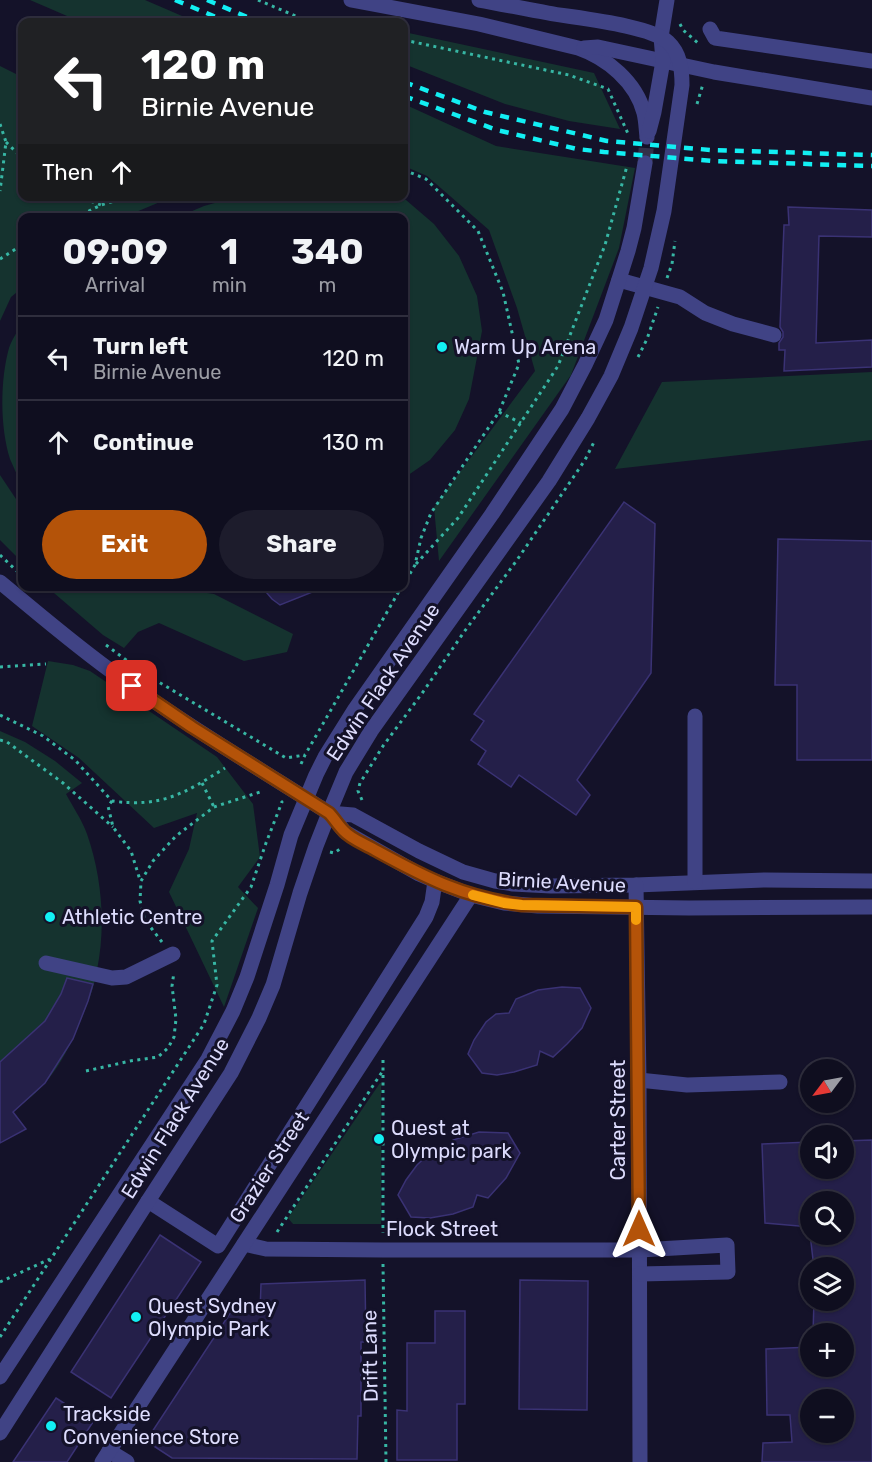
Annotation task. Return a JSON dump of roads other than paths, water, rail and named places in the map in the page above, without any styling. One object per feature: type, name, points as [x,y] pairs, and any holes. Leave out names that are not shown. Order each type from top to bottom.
[{"type":"street","points":[[351,0],[479,24],[578,48],[599,57],[623,76],[637,96],[644,113],[647,137],[663,61],[661,37],[667,0]]},
{"type":"street","points":[[479,0],[642,30],[661,37],[673,47],[681,64]]},
{"type":"street","points":[[710,29],[715,38],[872,61]]},
{"type":"street","points":[[578,48],[598,47],[714,72],[872,98]]},
{"type":"street","name":"Edwin Flack Avenue","points":[[0,1432],[231,1073],[273,985],[316,846],[346,772],[371,731],[549,481],[611,376],[645,288],[664,212],[681,94],[681,64]]},
{"type":"street","name":"Edwin Flack Avenue","points":[[0,1377],[208,1059],[233,1011],[259,943],[291,835],[325,757],[355,709],[492,514],[562,409],[606,320],[634,228],[645,163]]},
{"type":"street","points":[[619,280],[680,297],[705,313],[733,324],[774,334]]},
{"type":"street","points":[[0,582],[117,676],[329,813]]},
{"type":"street","points":[[695,716],[695,882]]},
{"type":"street","name":"Birnie Avenue","points":[[329,813],[353,814],[419,851],[463,872],[495,881],[530,886],[765,880],[872,881]]},
{"type":"street","name":"Birnie Avenue","points":[[329,813],[345,832],[404,866],[435,882],[496,901],[522,905],[689,908],[872,907]]},
{"type":"street","name":"Grazier Street","points":[[106,1457],[244,1244],[464,892],[463,872]]},
{"type":"street","points":[[148,1201],[218,1246],[426,917],[432,902],[435,882]]},
{"type":"street","name":"Carter Street","points":[[636,885],[640,1462]]},
{"type":"street","points":[[46,963],[112,978],[126,977],[173,954]]},
{"type":"street","points":[[639,1080],[687,1085],[780,1082]]},
{"type":"street","name":"Flock Street","points":[[244,1244],[266,1249],[383,1250],[640,1250],[727,1245],[728,1272],[640,1274]]},
{"type":"street","points":[[106,1457],[127,1462]]},
{"type":"tunnel","points":[[645,163],[647,137]]},
{"type":"railway","points":[[175,0],[218,18]]},
{"type":"railway","points":[[207,0],[250,18]]},
{"type":"railway","points":[[408,83],[485,112],[607,141],[711,150],[872,155]]},
{"type":"railway","points":[[408,97],[497,130],[577,149],[712,161],[872,166]]},
{"type":"place","name":"Warm Up Arena","points":[[442,347]]},
{"type":"place","name":"Athletic Centre","points":[[50,917]]},
{"type":"place","name":"Quest at Olympic park","points":[[379,1139]]},
{"type":"place","name":"Quest Sydney Olympic Park","points":[[136,1317]]},
{"type":"place","name":"Trackside Convenience Store","points":[[51,1426]]}]
